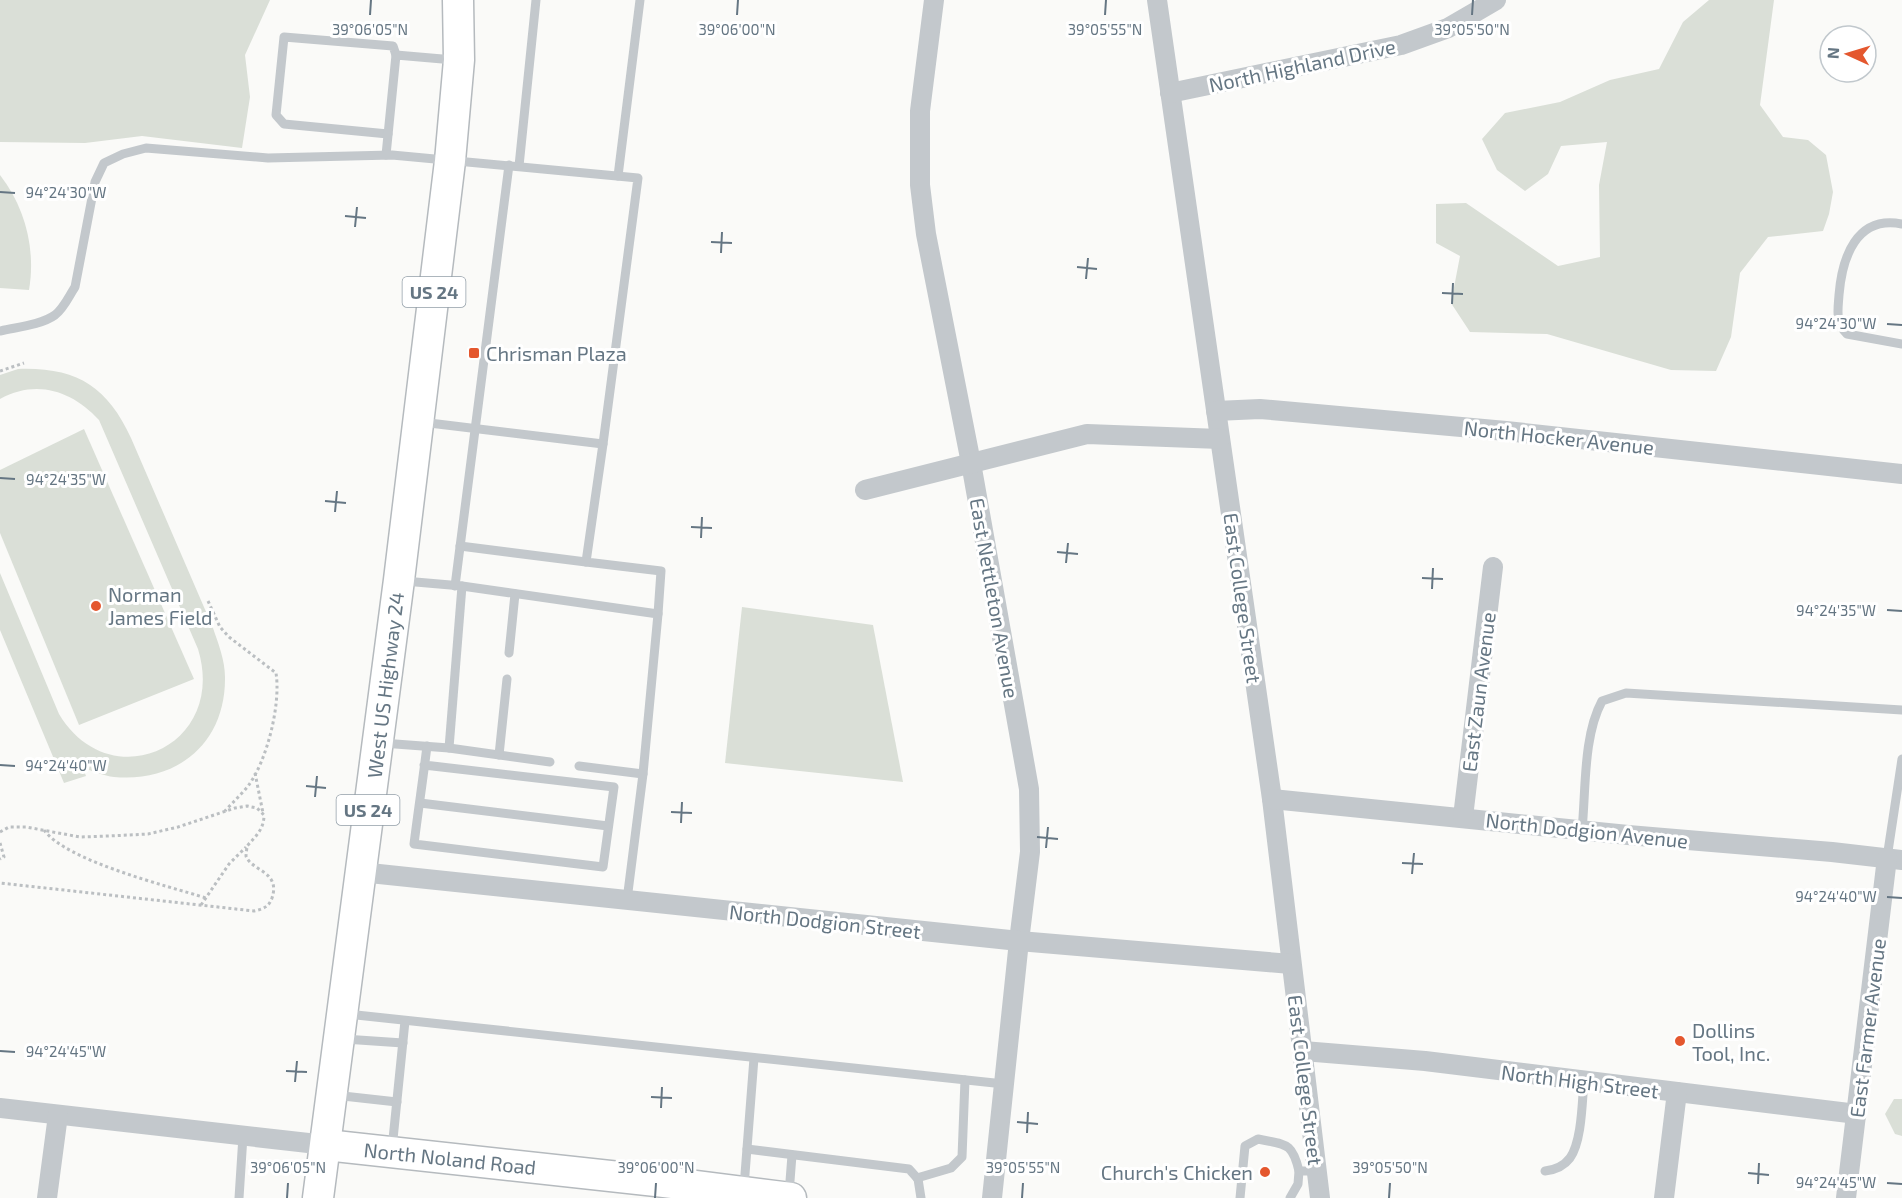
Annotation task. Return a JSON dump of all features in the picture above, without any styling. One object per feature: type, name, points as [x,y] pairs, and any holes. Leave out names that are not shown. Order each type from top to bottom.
[{"type":"main road","name":"US 24","points":[[418,422],[450,161],[459,60],[458,0]]},
{"type":"main road","name":"West US Highway 24","points":[[318,1198],[418,422]]},
{"type":"main road","name":"North Noland Road","points":[[326,1145],[392,1151],[655,1190],[743,1192],[790,1198]]},
{"type":"street","name":"East Nettleton Avenue","points":[[934,0],[920,111],[920,185],[926,234],[1029,789],[1030,852],[992,1198]]},
{"type":"street","name":"East College Street","points":[[1157,0],[1272,799],[1303,1051],[1308,1171],[1320,1198]]},
{"type":"street","name":"North Highland Drive","points":[[1170,93],[1401,45],[1448,28],[1496,0]]},
{"type":"street","name":"North Hocker Avenue","points":[[1216,411],[1260,409],[1506,431],[1902,474]]},
{"type":"street","points":[[866,490],[1087,434],[1220,439]]},
{"type":"street","name":"East Zaun Avenue","points":[[1463,817],[1493,567]]},
{"type":"street","name":"North Dodgion Avenue","points":[[1272,799],[1894,859]]},
{"type":"street","name":"East Farmer Avenue","points":[[1846,1198],[1894,859]]},
{"type":"street","name":"North Dodgion Street","points":[[360,873],[1019,941],[1291,964]]},
{"type":"street","name":"North High Street","points":[[1303,1051],[1425,1061],[1857,1114]]},
{"type":"street","points":[[1664,1198],[1677,1092]]},
{"type":"street","name":"North Noland Road","points":[[0,1108],[326,1145]]},
{"type":"street","points":[[47,1198],[58,1115]]},
{"type":"lane","points":[[449,748],[460,546],[536,0]]},
{"type":"lane","points":[[618,176],[640,0]]},
{"type":"lane","points":[[386,155],[396,56],[393,46],[284,37],[276,115],[284,124],[388,134]]},
{"type":"lane","points":[[396,56],[459,60]]},
{"type":"lane","points":[[0,331],[46,319],[55,314],[66,302],[75,287],[95,182],[104,163],[123,154],[146,148],[268,158],[386,155],[638,177],[586,562]]},
{"type":"lane","points":[[1902,224],[1878,225],[1862,233],[1849,251],[1841,274],[1837,317],[1840,328],[1847,334],[1902,344]]},
{"type":"lane","points":[[418,422],[603,444]]},
{"type":"lane","points":[[460,546],[661,571],[644,774],[627,900]]},
{"type":"lane","points":[[399,580],[459,586],[658,614]]},
{"type":"lane","points":[[509,653],[515,594]]},
{"type":"lane","points":[[499,755],[507,679]]},
{"type":"lane","points":[[1582,830],[1594,717],[1602,702],[1626,693],[1902,710]]},
{"type":"lane","points":[[377,743],[449,748],[550,762]]},
{"type":"lane","points":[[424,765],[614,787],[603,867],[414,844],[420,804],[424,765],[427,746]]},
{"type":"lane","points":[[1894,859],[1902,759]]},
{"type":"lane","points":[[579,766],[644,774]]},
{"type":"lane","points":[[420,804],[608,826]]},
{"type":"lane","points":[[340,1026],[405,1021],[1004,1084]]},
{"type":"lane","points":[[392,1151],[405,1021]]},
{"type":"lane","points":[[340,1026],[403,1044]]},
{"type":"lane","points":[[743,1192],[754,1058]]},
{"type":"lane","points":[[917,1178],[951,1168],[962,1157],[965,1080]]},
{"type":"lane","points":[[1545,1171],[1556,1169],[1569,1159],[1576,1145],[1584,1081]]},
{"type":"lane","points":[[332,1095],[397,1102]]},
{"type":"lane","points":[[239,1198],[243,1136]]},
{"type":"lane","points":[[1240,1198],[1245,1146],[1258,1139],[1287,1145],[1308,1171],[1290,1198]]},
{"type":"lane","points":[[747,1149],[909,1169],[917,1178],[921,1198]]},
{"type":"lane","points":[[790,1198],[792,1155]]},
{"type":"path","points":[[0,372],[24,363]]},
{"type":"path","points":[[208,601],[220,627],[229,638],[276,673],[278,684],[269,739],[255,773],[249,785],[224,812]]},
{"type":"path","points":[[201,905],[229,864],[258,834],[264,824],[255,773]]},
{"type":"path","points":[[0,832],[9,827],[26,827],[80,837],[148,834],[247,806],[257,808],[264,815]]},
{"type":"path","points":[[43,829],[50,839],[59,845],[116,870],[206,898]]},
{"type":"path","points":[[0,843],[4,854],[4,857],[0,859]]},
{"type":"path","points":[[0,883],[254,911],[264,909],[272,901],[274,890],[263,869],[252,864],[246,855],[247,846]]},
{"type":"shaded area","points":[[0,0],[270,0],[245,55],[250,97],[242,148],[142,136],[85,143],[0,142]]},
{"type":"shaded area","points":[[1709,0],[1774,0],[1760,105],[1783,137],[1808,140],[1826,155],[1833,192],[1823,231],[1768,237],[1740,273],[1731,337],[1716,371],[1671,370],[1547,334],[1470,332],[1451,303],[1460,256],[1436,243],[1436,204],[1466,203],[1558,266],[1600,257],[1599,185],[1607,142],[1561,146],[1548,174],[1525,191],[1497,170],[1482,139],[1505,113],[1560,102],[1610,80],[1659,69],[1683,22]]},
{"type":"shaded area","points":[[0,175],[16,201],[26,229],[31,259],[29,290],[0,288]]},
{"type":"shaded area","points":[[18,369],[39,369],[73,376],[87,383],[111,405],[131,438],[213,628],[225,671],[223,700],[217,721],[207,739],[194,754],[178,765],[158,773],[137,777],[114,777],[83,768],[86,776],[64,783],[0,630],[0,573],[59,714],[81,740],[106,753],[133,757],[159,750],[181,735],[196,712],[203,683],[198,649],[99,420],[89,410],[66,395],[53,391],[27,390],[0,399],[0,375]]},
{"type":"shaded area","name":"Norman James Field","points":[[84,429],[194,679],[79,725],[0,533],[0,470]]},
{"type":"shaded area","points":[[742,607],[873,625],[903,782],[725,763]]},
{"type":"shaded area","points":[[1894,1099],[1902,1099],[1902,1136],[1895,1134],[1885,1114]]},
{"type":"place","name":"Chrisman Plaza","points":[[474,353]]},
{"type":"place","name":"Norman James Field","points":[[96,606]]},
{"type":"place","name":"Dollins Tool, Inc.","points":[[1680,1041]]},
{"type":"place","name":"Church's Chicken","points":[[1265,1172]]}]
